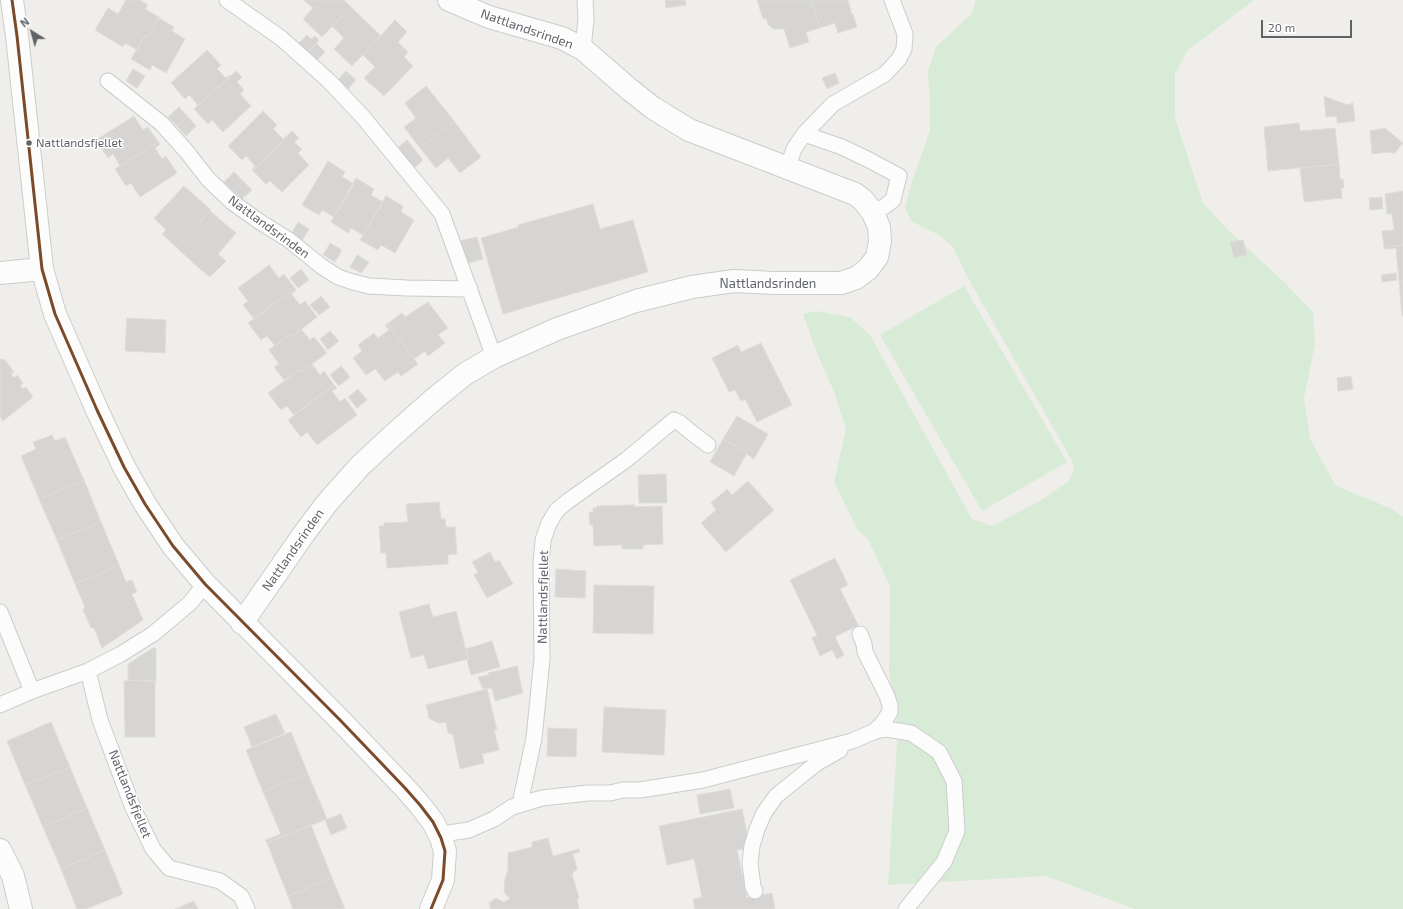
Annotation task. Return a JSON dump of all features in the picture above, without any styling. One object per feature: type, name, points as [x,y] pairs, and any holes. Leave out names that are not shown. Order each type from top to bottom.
[{"type":"street","points":[[12,0],[42,269],[55,314],[97,410],[124,467],[145,504],[174,546],[205,584],[341,721],[405,788],[433,822],[441,838],[445,851],[445,865],[443,880],[431,909]]},
{"type":"street","name":"Nattlandsrinden","points":[[242,622],[327,503],[360,466],[434,399],[465,374],[494,357],[557,329],[636,301],[692,287],[734,281],[774,283],[841,283],[856,278],[868,269],[877,257],[880,241],[879,227],[873,213],[863,200],[855,194],[689,130],[653,108],[583,49],[562,38],[489,16],[449,0]]},
{"type":"street","points":[[0,273],[42,269]]},
{"type":"street","points":[[0,850],[14,876],[20,909]]},
{"type":"lane","points":[[227,0],[281,38],[329,81],[363,117],[442,214],[494,357]]},
{"type":"lane","name":"Nattlandsrinden","points":[[583,49],[586,19],[585,0]]},
{"type":"lane","points":[[787,169],[794,149],[804,134],[833,104],[884,74],[899,58],[904,49],[905,34],[892,0]]},
{"type":"lane","name":"Nattlandsrinden","points":[[108,81],[162,124],[187,152],[208,179],[232,202],[289,240],[321,266],[338,277],[369,286],[470,289]]},
{"type":"lane","points":[[804,134],[842,147],[899,176],[893,200],[873,213]]},
{"type":"lane","name":"Nattlandsfjellet","points":[[520,804],[534,738],[541,666],[541,563],[544,540],[549,523],[558,510],[568,501],[626,460],[674,420],[708,445]]},
{"type":"lane","points":[[0,705],[32,691],[88,671],[121,654],[153,634],[190,603],[205,584]]},
{"type":"lane","points":[[0,612],[32,691]]},
{"type":"lane","points":[[755,891],[753,887],[750,863],[752,846],[764,813],[776,796],[816,763],[873,732],[882,724],[890,712],[890,705],[887,696],[865,652],[860,634]]},
{"type":"lane","name":"Nattlandsfjellet","points":[[88,671],[100,720],[133,808],[153,849],[169,868],[220,881],[241,896],[247,909]]},
{"type":"lane","points":[[441,838],[449,833],[475,828],[494,819],[512,807],[542,798],[588,793],[610,793],[623,790],[640,790],[703,780],[852,741],[873,732],[886,729],[911,733],[939,752],[954,781],[957,831],[944,862],[906,909]]},
{"type":"green space","points":[[976,0],[1254,0],[1188,50],[1175,73],[1175,118],[1203,203],[1229,231],[1285,283],[1313,312],[1315,344],[1304,398],[1310,439],[1336,486],[1392,509],[1403,517],[1403,909],[1135,909],[1046,876],[888,885],[898,728],[889,670],[890,586],[868,539],[858,531],[834,482],[846,429],[835,394],[817,353],[803,314],[816,311],[850,317],[870,335],[972,519],[992,526],[1040,501],[1069,481],[1074,469],[1071,459],[968,278],[953,247],[939,235],[911,221],[905,208],[911,185],[930,130],[928,71],[936,47],[972,13]]},
{"type":"green space","points":[[964,286],[1067,462],[982,511],[880,335]]},
{"type":"building","points":[[126,0],[140,0],[148,5],[145,9],[159,17],[148,37],[145,36],[137,50],[125,43],[123,47],[95,30],[108,8],[118,14]]},
{"type":"building","points":[[304,0],[344,0],[351,7],[322,37],[303,19],[313,8]]},
{"type":"building","points":[[665,0],[685,0],[686,5],[666,8]]},
{"type":"building","points":[[757,0],[811,0],[820,28],[806,32],[809,42],[790,48],[784,29],[773,29],[768,24],[766,18],[763,19]]},
{"type":"building","points":[[811,0],[848,0],[857,27],[838,33],[835,23],[820,28]]},
{"type":"building","points":[[351,7],[381,36],[352,66],[334,49],[344,38],[332,26]]},
{"type":"building","points":[[159,18],[174,27],[172,31],[185,39],[166,73],[152,65],[150,70],[131,59],[145,36],[148,37]]},
{"type":"building","points":[[395,20],[407,32],[398,42],[408,52],[404,57],[413,66],[384,96],[364,78],[375,67],[363,55]]},
{"type":"building","points":[[307,35],[311,39],[315,36],[319,40],[306,54],[297,45]]},
{"type":"building","points":[[316,43],[325,52],[315,62],[306,54]]},
{"type":"building","points":[[207,50],[221,65],[217,69],[226,78],[230,75],[231,76],[194,109],[198,105],[189,95],[185,99],[171,83]]},
{"type":"building","points":[[133,69],[145,76],[137,88],[126,81]]},
{"type":"building","points":[[236,71],[242,77],[237,82],[244,90],[240,94],[251,106],[223,132],[212,120],[208,124],[194,109]]},
{"type":"building","points":[[346,71],[356,80],[347,90],[337,81]]},
{"type":"building","points":[[835,73],[839,83],[827,89],[822,78]]},
{"type":"building","points":[[426,86],[454,121],[420,148],[404,127],[416,118],[405,103]]},
{"type":"building","points":[[1324,96],[1347,105],[1353,103],[1355,121],[1337,123],[1337,116],[1326,117]]},
{"type":"building","points":[[179,107],[187,116],[177,126],[168,117]]},
{"type":"building","points":[[263,111],[277,125],[273,129],[283,139],[287,135],[288,136],[253,171],[252,170],[255,166],[246,156],[242,160],[228,146]]},
{"type":"building","points":[[134,116],[143,130],[148,127],[158,142],[120,166],[113,154],[108,158],[96,140]]},
{"type":"building","points":[[187,116],[196,126],[186,136],[177,126]]},
{"type":"building","points":[[454,121],[481,157],[460,173],[448,158],[436,168],[420,148]]},
{"type":"building","points":[[1299,123],[1300,131],[1335,128],[1339,164],[1268,171],[1264,127]]},
{"type":"building","points":[[1385,128],[1403,143],[1394,154],[1391,152],[1372,154],[1370,131]]},
{"type":"building","points":[[292,131],[299,138],[294,142],[302,149],[298,153],[309,165],[282,192],[270,181],[266,184],[253,171]]},
{"type":"building","points":[[407,140],[423,160],[413,169],[396,149]]},
{"type":"building","points":[[158,142],[160,144],[155,148],[162,159],[166,156],[177,173],[140,197],[131,183],[126,186],[115,169]]},
{"type":"building","points":[[328,161],[345,172],[342,177],[354,184],[334,217],[322,210],[319,215],[302,205]]},
{"type":"building","points":[[1339,164],[1340,179],[1343,179],[1344,188],[1341,188],[1342,198],[1304,202],[1300,168]]},
{"type":"building","points":[[234,172],[243,181],[233,191],[224,182]]},
{"type":"building","points":[[356,178],[374,189],[371,195],[383,202],[363,235],[351,228],[348,233],[331,222]]},
{"type":"building","points":[[243,181],[252,190],[242,199],[233,191]]},
{"type":"building","points":[[184,186],[211,210],[176,247],[162,234],[166,230],[154,218]]},
{"type":"building","points":[[1403,191],[1403,245],[1384,247],[1382,231],[1394,230],[1392,214],[1387,214],[1385,194]]},
{"type":"building","points":[[386,196],[403,206],[401,212],[414,220],[395,253],[381,245],[378,250],[360,240]]},
{"type":"building","points":[[1382,197],[1383,209],[1370,210],[1369,198]]},
{"type":"building","points":[[593,204],[600,229],[633,220],[648,272],[503,314],[481,238],[519,227],[518,225]]},
{"type":"building","points":[[210,211],[236,233],[218,254],[226,261],[210,277],[176,247]]},
{"type":"building","points":[[298,222],[309,229],[302,241],[291,234]]},
{"type":"building","points":[[477,237],[483,259],[466,264],[459,241]]},
{"type":"building","points":[[1243,240],[1247,255],[1234,258],[1230,242]]},
{"type":"building","points":[[330,243],[342,250],[335,262],[323,255]]},
{"type":"building","points":[[1403,245],[1403,280],[1399,281],[1396,248],[1384,249],[1384,247]]},
{"type":"building","points":[[357,255],[369,262],[361,273],[350,267]]},
{"type":"building","points":[[269,265],[279,278],[284,274],[296,290],[292,294],[290,292],[254,319],[243,305],[248,301],[238,288]]},
{"type":"building","points":[[301,269],[309,280],[298,288],[290,278]]},
{"type":"building","points":[[1396,273],[1397,280],[1382,282],[1381,275]]},
{"type":"building","points":[[1403,280],[1403,316],[1402,316],[1399,281]]},
{"type":"building","points":[[290,292],[300,305],[305,301],[317,317],[293,336],[291,334],[275,346],[267,336],[261,340],[248,323]]},
{"type":"building","points":[[321,296],[330,307],[319,315],[310,305]]},
{"type":"building","points":[[428,302],[448,328],[438,335],[445,343],[428,356],[425,351],[414,359],[387,324],[402,313],[405,317]]},
{"type":"building","points":[[127,318],[166,320],[165,353],[125,351]]},
{"type":"building","points":[[387,324],[418,364],[401,376],[398,372],[385,381],[375,369],[366,375],[353,358],[362,351],[358,345],[374,333],[378,338],[389,330],[385,325]]},
{"type":"building","points":[[301,329],[310,340],[314,337],[327,353],[301,372],[299,370],[284,380],[274,367],[279,364],[269,350],[291,334],[293,336]]},
{"type":"building","points":[[330,331],[339,341],[328,350],[320,339]]},
{"type":"building","points":[[761,343],[792,405],[757,422],[745,399],[741,401],[735,390],[729,392],[712,358],[738,345],[741,352]]},
{"type":"building","points":[[0,359],[5,360],[14,372],[11,374],[14,378],[17,375],[23,383],[20,386],[23,389],[26,387],[33,397],[3,421],[0,417]]},
{"type":"building","points":[[312,364],[320,375],[324,371],[334,385],[294,415],[287,406],[281,410],[268,393],[299,370],[301,372]]},
{"type":"building","points":[[341,366],[350,377],[339,386],[330,375]]},
{"type":"building","points":[[1351,376],[1353,389],[1338,391],[1337,378]]},
{"type":"building","points":[[334,385],[337,388],[332,391],[340,402],[345,398],[357,415],[317,445],[307,432],[301,437],[288,420]]},
{"type":"building","points":[[358,389],[367,400],[357,408],[348,397]]},
{"type":"building","points":[[737,416],[768,434],[754,459],[746,454],[747,453],[723,439]]},
{"type":"building","points":[[52,435],[55,441],[65,437],[84,480],[39,499],[21,456],[36,449],[33,442]]},
{"type":"building","points":[[723,439],[747,453],[734,476],[710,462]]},
{"type":"building","points":[[666,474],[667,503],[639,503],[638,475]]},
{"type":"building","points":[[84,480],[101,522],[57,540],[39,499]]},
{"type":"building","points":[[748,481],[774,510],[726,552],[701,523],[716,510],[711,503],[727,489],[732,495]]},
{"type":"building","points":[[439,502],[441,519],[445,519],[446,527],[455,527],[457,554],[448,555],[448,564],[387,568],[386,553],[381,553],[379,526],[384,526],[384,523],[408,522],[406,504]]},
{"type":"building","points":[[634,505],[634,507],[662,506],[663,544],[643,545],[643,549],[622,549],[622,545],[594,546],[593,525],[590,525],[589,512],[593,512],[593,508],[597,508],[597,506]]},
{"type":"building","points":[[101,522],[119,565],[75,584],[57,540]]},
{"type":"building","points":[[490,552],[495,562],[499,560],[513,584],[487,598],[474,575],[478,572],[472,562]]},
{"type":"building","points":[[835,558],[848,585],[840,589],[858,625],[835,637],[844,655],[837,659],[832,650],[820,656],[812,638],[817,635],[790,580]]},
{"type":"building","points":[[119,565],[126,582],[132,580],[137,592],[132,594],[143,620],[102,648],[94,628],[91,628],[83,610],[85,607],[75,584]]},
{"type":"building","points":[[556,569],[586,571],[585,598],[555,597]]},
{"type":"building","points":[[594,585],[654,586],[653,634],[593,633]]},
{"type":"building","points":[[429,604],[433,617],[456,611],[468,659],[428,669],[424,655],[411,658],[399,612]]},
{"type":"building","points":[[492,641],[500,667],[471,675],[466,649]]},
{"type":"building","points":[[153,648],[156,648],[156,681],[128,680],[128,664]]},
{"type":"building","points":[[517,666],[523,693],[495,701],[492,688],[483,689],[478,677]]},
{"type":"building","points":[[124,681],[155,681],[155,737],[125,737]]},
{"type":"building","points":[[487,689],[497,730],[494,730],[499,750],[482,754],[484,763],[460,769],[453,735],[448,733],[446,722],[438,723],[429,718],[426,705]]},
{"type":"building","points":[[604,707],[666,710],[664,755],[602,752]]},
{"type":"building","points":[[276,714],[285,733],[252,747],[244,727]]},
{"type":"building","points":[[51,722],[70,767],[25,785],[7,741]]},
{"type":"building","points":[[548,728],[577,729],[576,757],[547,756]]},
{"type":"building","points":[[291,732],[308,774],[263,792],[246,750]]},
{"type":"building","points":[[70,767],[87,808],[43,827],[25,785]]},
{"type":"building","points":[[308,774],[327,819],[267,843],[265,840],[281,834],[263,792]]},
{"type":"building","points":[[730,789],[734,808],[700,814],[697,795]]},
{"type":"building","points":[[87,808],[105,850],[61,869],[43,827]]},
{"type":"building","points":[[742,809],[750,848],[737,850],[747,898],[772,893],[775,909],[695,909],[693,899],[702,897],[694,859],[667,865],[659,826]]},
{"type":"building","points":[[341,814],[347,828],[331,835],[325,820]]},
{"type":"building","points":[[311,825],[332,878],[288,896],[267,843]]},
{"type":"building","points":[[548,838],[553,856],[579,849],[580,852],[573,854],[577,869],[572,874],[579,898],[577,899],[579,909],[491,909],[489,903],[496,898],[503,902],[510,899],[504,892],[505,878],[508,870],[508,853],[532,847],[532,842]]},
{"type":"building","points":[[105,850],[123,894],[86,909],[77,909],[61,869]]},
{"type":"building","points":[[332,878],[345,909],[293,909],[288,896]]},
{"type":"building","points":[[194,901],[198,909],[175,909]]},
{"type":"transit line","points":[[12,0],[42,269],[55,314],[97,410],[124,467],[145,504],[173,546],[205,584],[341,721],[405,788],[433,822],[441,838],[445,851],[443,880],[431,909]]},
{"type":"place","name":"Nattlandsfjellet","points":[[29,143]]}]
